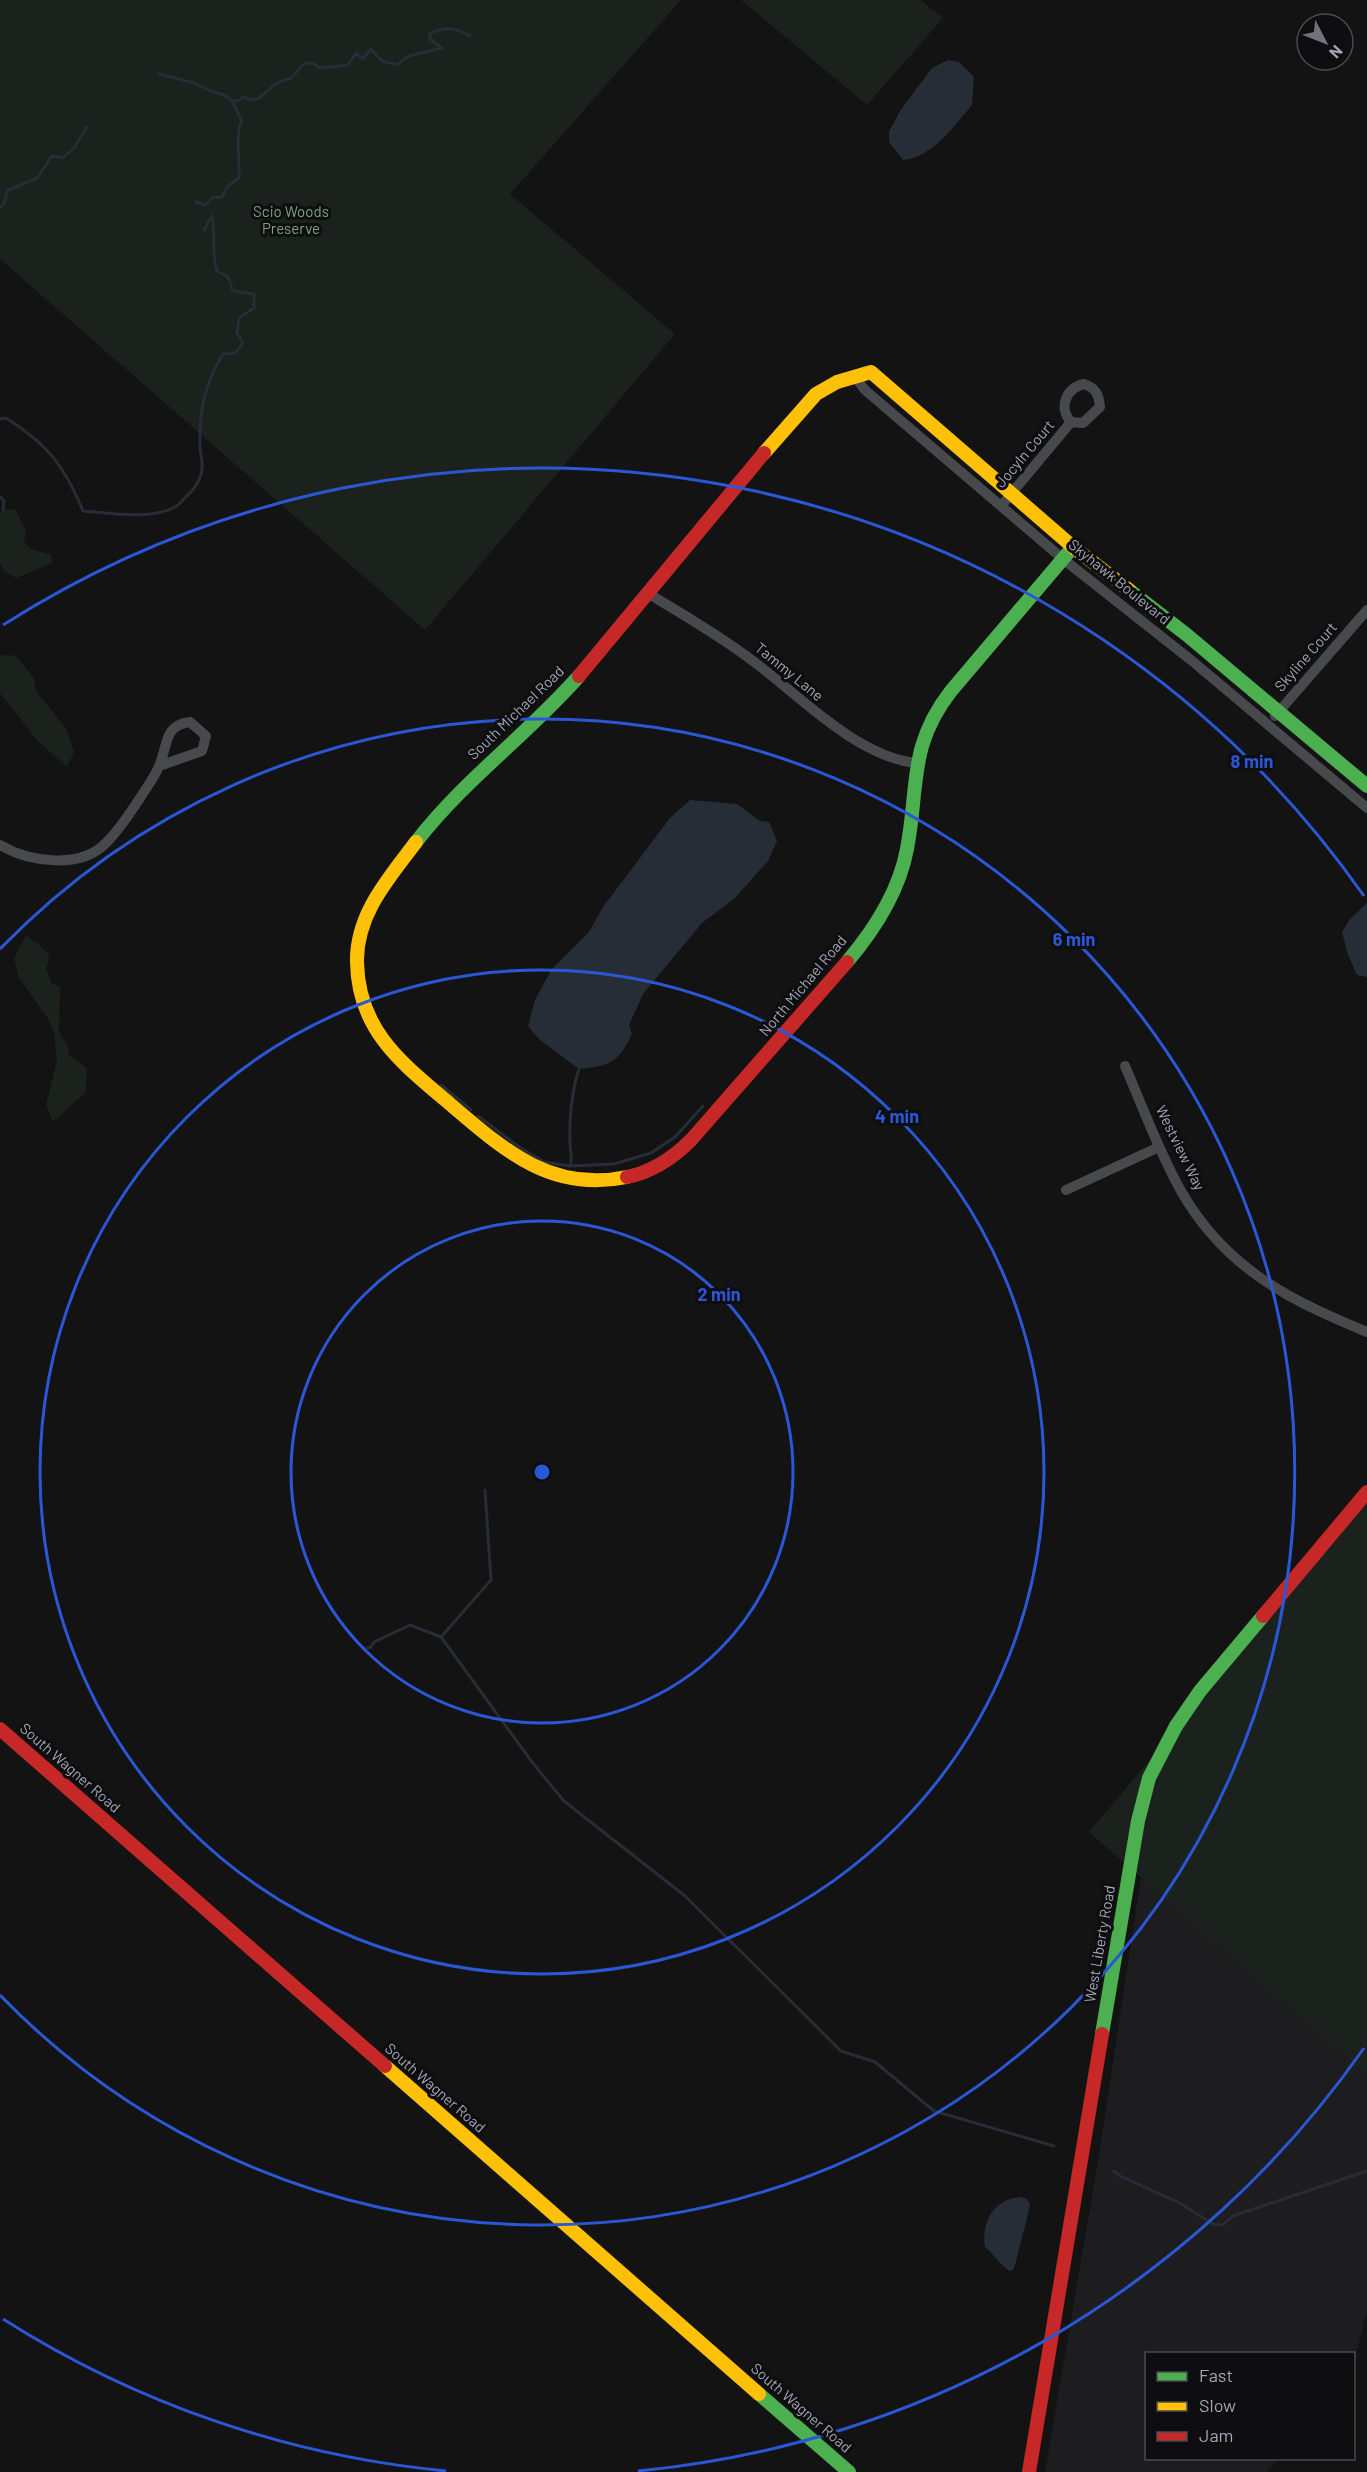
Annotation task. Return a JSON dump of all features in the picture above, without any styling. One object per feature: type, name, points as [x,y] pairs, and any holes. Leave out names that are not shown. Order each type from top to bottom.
[{"type":"street","name":"Skyhawk Boulevard","points":[[795,416],[820,390],[833,382],[871,372],[1073,547],[1187,635],[1367,786]]},
{"type":"street","name":"Skyhawk Boulevard","points":[[855,377],[865,390],[1063,559],[1268,723],[1367,808]]},
{"type":"street","name":"South Michael Road","points":[[398,1060],[378,1036],[356,978],[357,945],[368,913],[381,888],[452,799],[557,699],[649,594],[795,416]]},
{"type":"street","name":"Jocyln Court","points":[[1001,506],[1071,422]]},
{"type":"street","name":"North Michael Road","points":[[398,1060],[503,1149],[555,1176],[594,1181],[636,1174],[658,1165],[693,1138],[780,1040],[864,940],[881,915],[893,894],[908,844],[915,763],[930,722],[941,705],[1073,547]]},
{"type":"street","name":"Tammy Lane","points":[[649,594],[740,651],[826,720],[881,753],[901,761],[915,763]]},
{"type":"street","name":"Skyline Court","points":[[1268,723],[1367,610]]},
{"type":"street","points":[[0,845],[14,853],[41,861],[67,860],[86,855],[106,844],[131,812],[159,766],[172,729],[179,723],[190,722],[200,728],[206,736],[202,751],[159,766]]},
{"type":"street","name":"Westview Way","points":[[1125,1066],[1160,1147],[1189,1203],[1216,1238],[1266,1283],[1290,1298],[1367,1332]]},
{"type":"street","points":[[1066,1190],[1160,1147]]},
{"type":"street","name":"West Liberty Road","points":[[1029,2472],[1122,1913],[1138,1821],[1149,1778],[1176,1726],[1200,1691],[1367,1492]]},
{"type":"street","name":"South Wagner Road","points":[[0,1729],[849,2472]]},
{"type":"shaded area","points":[[948,60],[959,62],[974,77],[972,105],[942,140],[924,153],[903,160],[889,142],[889,132],[900,111],[932,68]]},
{"type":"shaded area","points":[[690,800],[737,804],[760,821],[769,822],[777,841],[768,861],[735,898],[702,923],[643,994],[629,1025],[632,1034],[617,1057],[606,1064],[579,1069],[540,1040],[528,1026],[535,1000],[551,970],[589,932],[603,907],[670,818]]},
{"type":"shaded area","points":[[1367,903],[1367,977],[1357,975],[1348,955],[1342,932],[1350,919]]},
{"type":"shaded area","points":[[1141,1877],[1367,2075],[1367,2311],[1355,2357],[1355,2352],[1145,2352],[1145,2460],[1278,2460],[1267,2472],[1045,2472],[1099,2155]]},
{"type":"shaded area","points":[[1020,2197],[1027,2199],[1030,2204],[1015,2265],[1013,2270],[1009,2271],[985,2247],[985,2229],[996,2207],[1003,2202]]},
{"type":"green space","name":"Scio Woods Preserve","points":[[0,0],[681,0],[510,194],[675,334],[425,630],[0,259]]},
{"type":"green space","points":[[741,0],[921,0],[943,18],[867,105]]},
{"type":"green space","points":[[15,509],[26,530],[24,542],[31,549],[51,555],[52,563],[16,578],[5,572],[0,564],[0,513],[3,510]]},
{"type":"green space","points":[[0,655],[16,656],[34,678],[36,691],[66,728],[74,752],[67,767],[38,741],[0,693]]},
{"type":"green space","points":[[26,935],[50,956],[46,969],[51,983],[60,987],[59,1031],[68,1047],[69,1055],[87,1068],[86,1092],[53,1122],[46,1104],[57,1060],[54,1032],[48,1019],[19,978],[14,958]]},
{"type":"green space","points":[[1367,1503],[1367,2075],[1089,1832]]},
{"type":"waterway","points":[[232,101],[240,100],[242,97],[252,100],[259,98],[277,83],[291,78],[305,63],[313,63],[319,68],[348,65],[356,53],[363,59],[371,49],[382,61],[397,65],[408,56],[442,48],[430,39],[430,33],[450,29],[470,36]]},
{"type":"waterway","points":[[159,74],[194,83],[224,95],[232,101],[242,121],[238,139],[239,178],[227,187],[222,197],[212,198],[205,205],[196,202]]},
{"type":"waterway","points":[[0,207],[4,204],[7,191],[37,178],[52,156],[63,158],[74,148],[87,127]]},
{"type":"waterway","points":[[0,419],[6,418],[44,447],[69,481],[83,511],[145,514],[158,513],[178,505],[193,490],[201,474],[201,421],[204,398],[212,376],[223,354],[235,353],[243,343],[237,333],[239,318],[254,308],[254,294],[233,291],[228,277],[217,271],[212,216],[204,230]]},
{"type":"waterway","points":[[0,497],[4,501],[3,510]]},
{"type":"waterway","points":[[570,1166],[571,1115],[574,1086],[579,1069]]},
{"type":"waterway","points":[[441,1085],[471,1110]]},
{"type":"waterway","points":[[478,1116],[519,1147],[544,1162],[570,1166],[614,1164],[651,1153],[675,1137],[703,1106]]},
{"type":"waterway","points":[[485,1490],[491,1580],[441,1637],[532,1762],[564,1801],[685,1896],[841,2051],[875,2062],[934,2111],[1054,2146]]},
{"type":"waterway","points":[[363,1649],[371,1647],[374,1642],[410,1625],[441,1637]]},
{"type":"waterway","points":[[1114,2171],[1120,2176],[1178,2202],[1213,2224],[1223,2225],[1233,2216],[1367,2171]]},
{"type":"traffic: fast","points":[[847,962],[876,923],[898,880],[907,849],[921,749],[937,711],[951,691],[1073,547]]},
{"type":"traffic: fast","points":[[1129,590],[1187,635],[1367,786]]},
{"type":"traffic: fast","points":[[416,842],[475,777],[579,676]]},
{"type":"traffic: fast","points":[[1102,2034],[1138,1821],[1149,1778],[1176,1726],[1200,1691],[1263,1616]]},
{"type":"traffic: fast","points":[[759,2394],[849,2472]]},
{"type":"traffic: slow","points":[[764,453],[816,394],[837,382],[871,372],[1073,547],[1129,590]]},
{"type":"traffic: slow","points":[[416,842],[385,883],[368,912],[358,945],[359,986],[365,1008],[374,1027],[386,1044],[416,1075],[490,1137],[530,1164],[575,1179],[600,1180],[627,1177]]},
{"type":"traffic: slow","points":[[385,2066],[759,2394]]},
{"type":"traffic: jam","points":[[579,676],[764,453]]},
{"type":"traffic: jam","points":[[627,1177],[645,1172],[662,1163],[691,1140],[847,962]]},
{"type":"traffic: jam","points":[[1263,1616],[1367,1492]]},
{"type":"traffic: jam","points":[[0,1729],[385,2066]]},
{"type":"traffic: jam","points":[[1029,2472],[1102,2034]]}]
